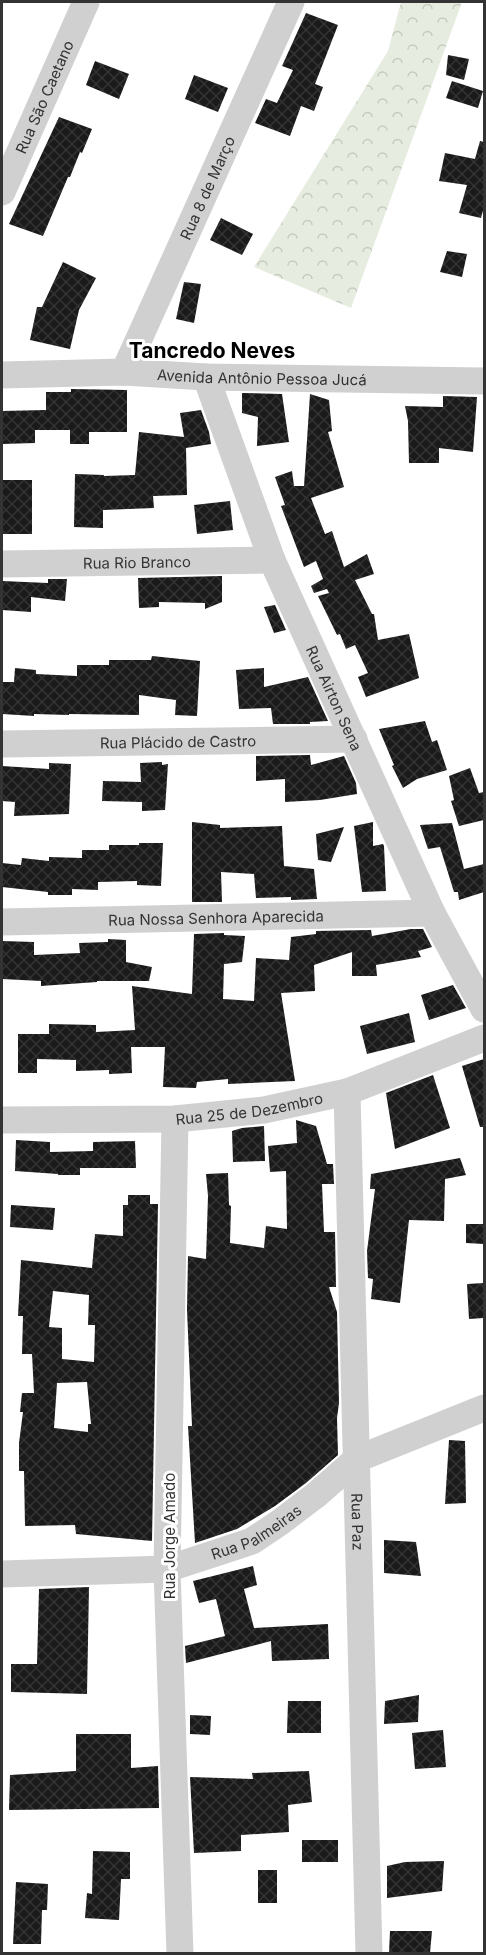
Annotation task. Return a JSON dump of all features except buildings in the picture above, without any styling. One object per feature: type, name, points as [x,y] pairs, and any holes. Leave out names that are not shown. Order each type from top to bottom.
[{"type":"street","name":"Rua São Caetano","points":[[2,192],[86,2]]},
{"type":"street","name":"Rua 8 de Março","points":[[124,372],[291,2]]},
{"type":"street","name":"Avenida Antônio Pessoa Jucá","points":[[2,375],[124,372],[206,377],[484,381]]},
{"type":"street","name":"Rua Airton Sena","points":[[206,377],[272,560],[432,913],[484,1010]]},
{"type":"street","name":"Rua Rio Branco","points":[[2,564],[272,560]]},
{"type":"street","name":"Rua Plácido de Castro","points":[[2,744],[354,739]]},
{"type":"street","name":"Rua Nossa Senhora Aparecida","points":[[2,922],[432,913]]},
{"type":"street","name":"Rua 25 de Dezembro","points":[[2,1120],[175,1119],[264,1110],[347,1092],[484,1038]]},
{"type":"street","name":"Rua Paz","points":[[347,1092],[369,1953]]},
{"type":"street","name":"Rua Jorge Amado","points":[[175,1119],[167,1569],[180,1953]]},
{"type":"street","name":"Rua Palmeiras","points":[[2,1574],[167,1569],[252,1541],[316,1495],[357,1459],[484,1408]]},
{"type":"green space","points":[[401,2],[462,2],[351,308],[254,267],[388,51]]},
{"type":"district","name":"Tancredo Neves","points":[[212,350]]}]
